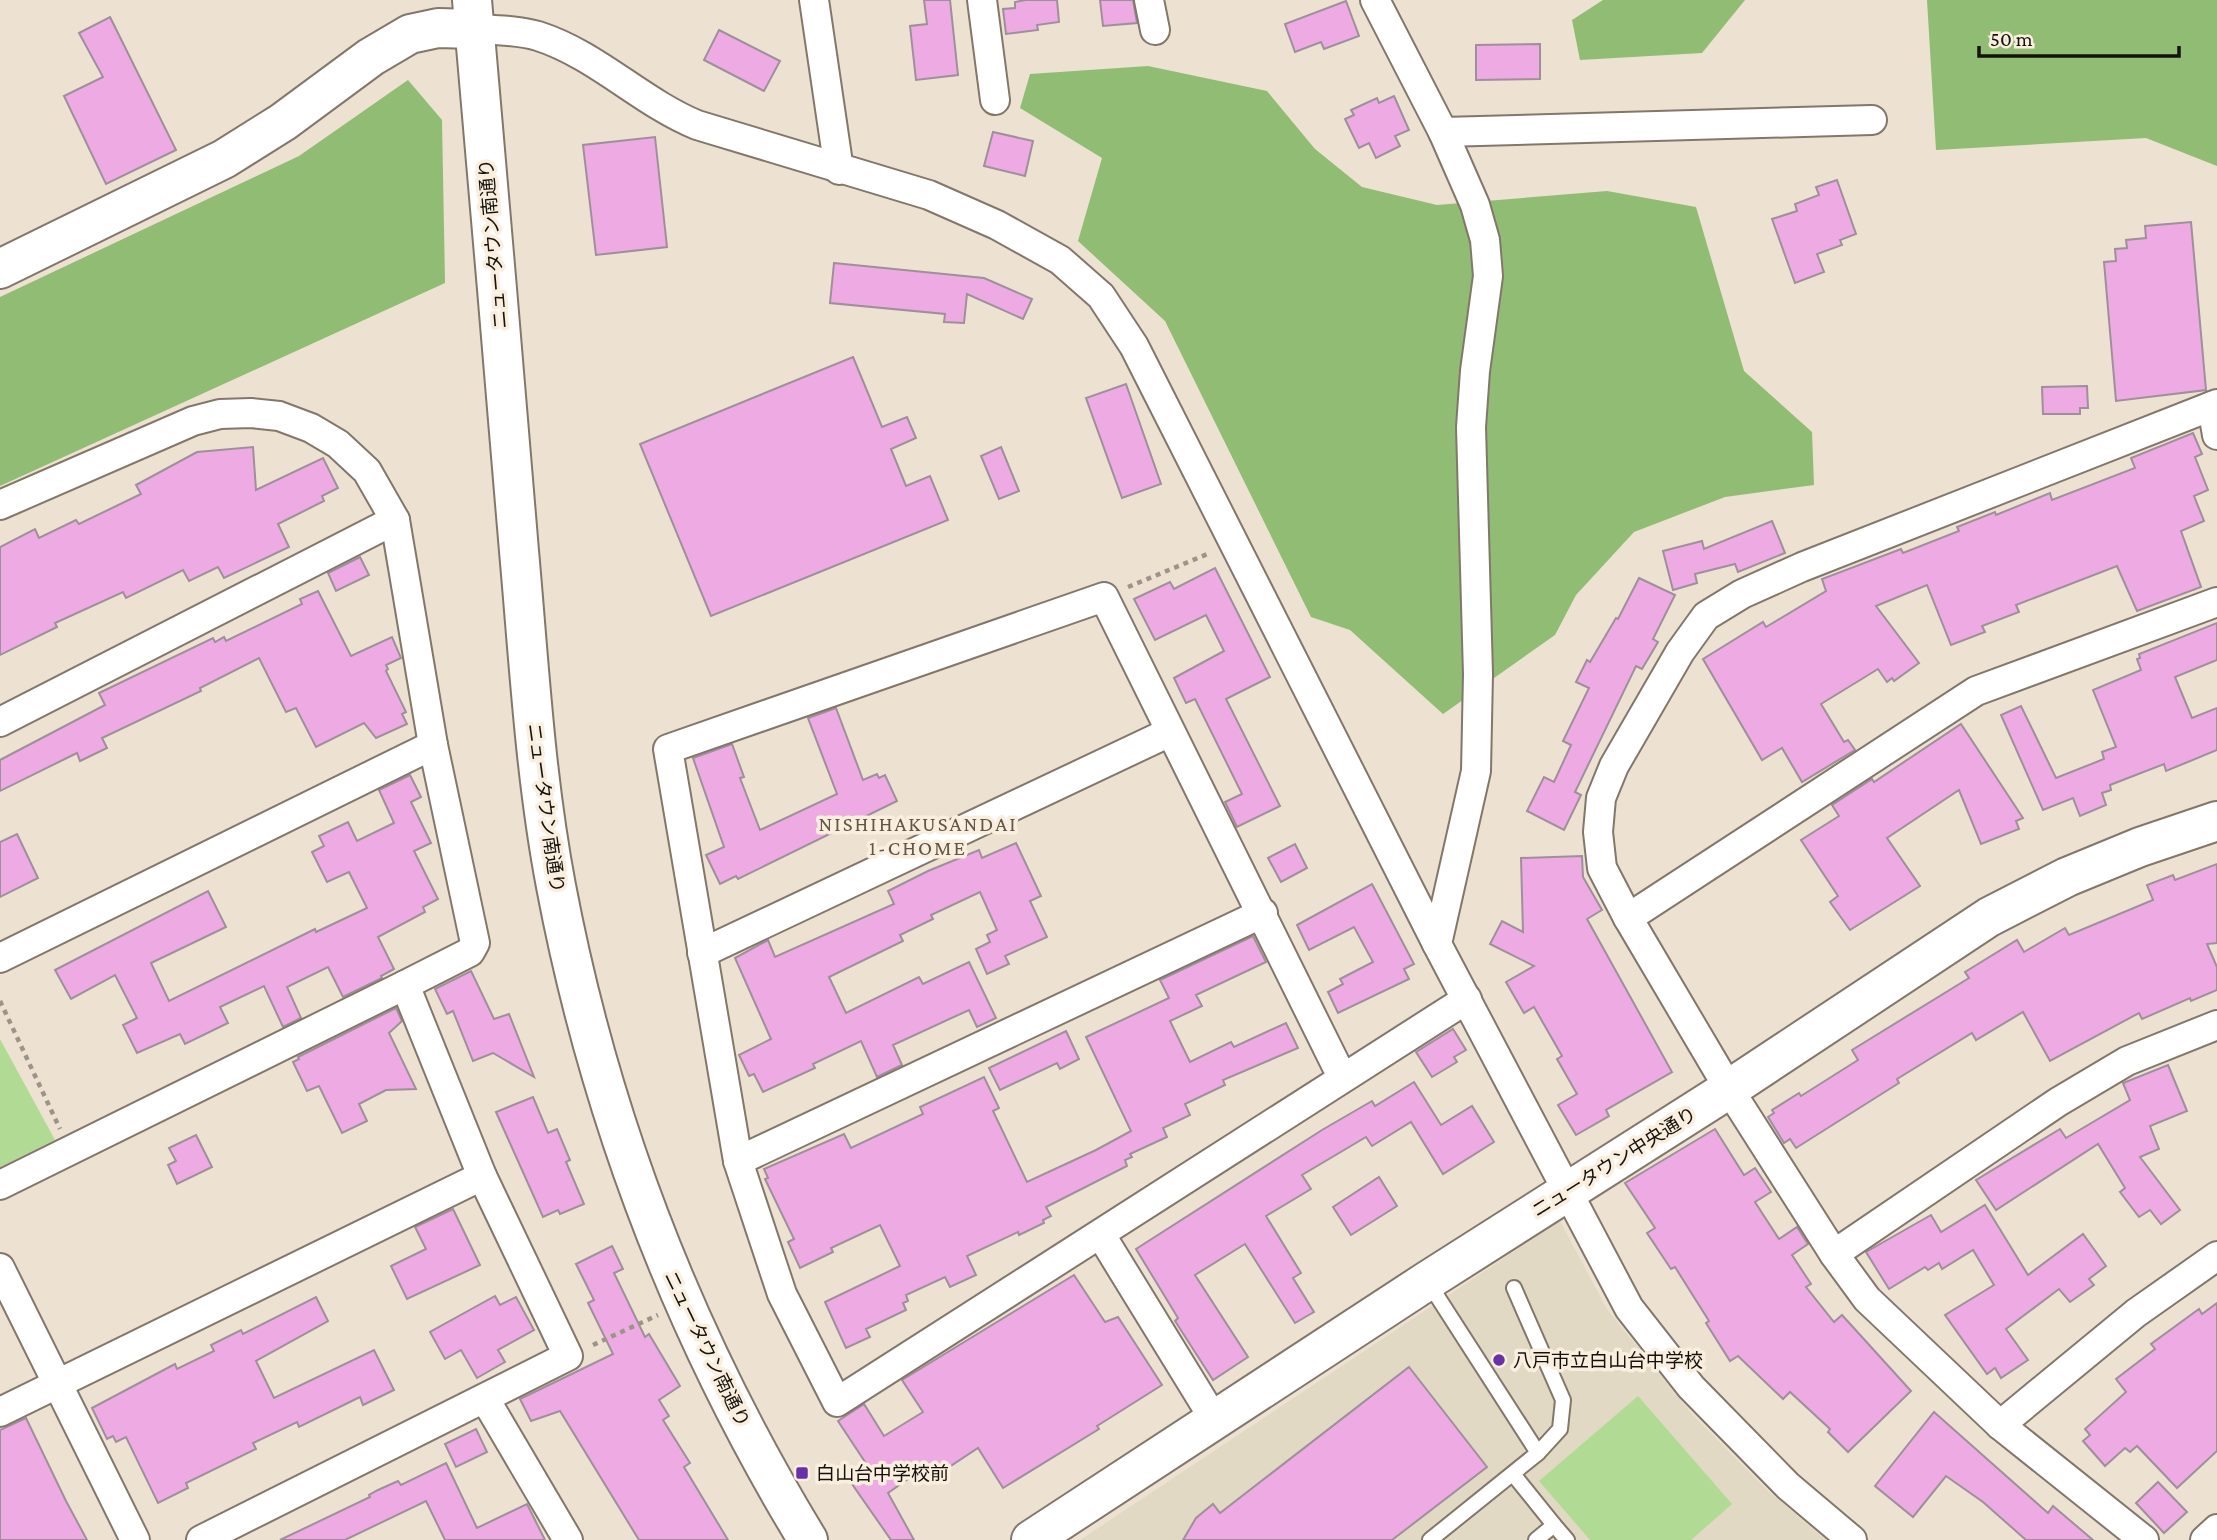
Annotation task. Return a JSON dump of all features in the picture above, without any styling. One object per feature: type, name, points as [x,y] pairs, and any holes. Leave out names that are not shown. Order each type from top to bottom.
[{"type":"street","points":[[814,0],[839,170]]},
{"type":"street","points":[[982,0],[995,100]]},
{"type":"street","points":[[1149,0],[1155,30]]},
{"type":"street","points":[[1375,0],[1443,132],[1475,205],[1485,240],[1488,276],[1475,371],[1471,427],[1478,674],[1476,771],[1437,944]]},
{"type":"street","points":[[0,269],[224,159],[283,122],[371,57],[410,34],[438,28],[473,14],[538,36],[622,80],[666,112],[754,145],[929,195],[997,225],[1060,260],[1101,296],[1134,346],[1437,944],[1629,1308],[1692,1387],[1788,1486],[1852,1540]]},
{"type":"street","name":"ニュータウン南通り","points":[[473,14],[537,758],[555,884],[570,952],[617,1125],[667,1266],[723,1387],[773,1482],[808,1540]]},
{"type":"street","points":[[1443,132],[1872,120]]},
{"type":"street","points":[[2144,1540],[2000,1425],[1867,1299],[1834,1254],[1729,1089],[1628,918],[1602,868],[1598,832],[1601,799],[1614,766],[1680,652],[1706,616],[1742,594],[1802,567],[2215,405],[2217,435]]},
{"type":"street","points":[[0,505],[192,421],[220,414],[279,416],[311,428],[338,444],[366,471],[395,520],[433,744],[475,943],[470,952],[0,1185]]},
{"type":"street","points":[[0,722],[395,520]]},
{"type":"street","points":[[1342,1077],[1104,597],[668,749],[738,1161],[782,1294],[837,1402],[1467,999]]},
{"type":"street","points":[[1628,918],[1976,691],[2217,602]]},
{"type":"street","points":[[702,953],[1170,732]]},
{"type":"street","points":[[0,958],[433,744]]},
{"type":"street","name":"ニュータウン中央通り","points":[[1036,1539],[1214,1419],[1729,1089],[1989,917],[2067,877],[2140,847],[2217,821]]},
{"type":"street","points":[[738,1161],[1263,913]]},
{"type":"street","points":[[201,1540],[568,1356],[482,1176],[405,985]]},
{"type":"street","points":[[1834,1254],[2127,1061],[2217,1026]]},
{"type":"street","points":[[0,1412],[482,1176]]},
{"type":"street","points":[[1101,1235],[1214,1419]]},
{"type":"street","points":[[2000,1425],[2136,1313],[2217,1256]]},
{"type":"street","points":[[0,1268],[135,1540]]},
{"type":"street","points":[[485,1399],[568,1540]]},
{"type":"street","points":[[2205,1540],[2217,1529]]},
{"type":"lane","points":[[1427,1281],[1538,1453]]},
{"type":"lane","points":[[1430,1540],[1538,1453],[1560,1429],[1563,1400],[1514,1288]]},
{"type":"lane","points":[[1513,1474],[1567,1540]]},
{"type":"lane","points":[[1536,1540],[1554,1525]]},
{"type":"path","points":[[1104,597],[1235,543]]},
{"type":"path","points":[[0,1001],[69,1149]]},
{"type":"path","points":[[568,1356],[662,1313]]},
{"type":"shaded area","name":"八戸市立白山台中学校","points":[[1560,1221],[1607,1309],[1690,1412],[1767,1490],[1826,1540],[1080,1540]]},
{"type":"green space","points":[[1603,0],[1745,0],[1702,53],[1580,60],[1572,20]]},
{"type":"green space","points":[[1927,0],[2217,0],[2217,166],[2146,138],[1936,150]]},
{"type":"green space","points":[[1148,66],[1267,91],[1315,149],[1362,187],[1437,205],[1607,191],[1696,207],[1744,371],[1812,432],[1814,485],[1725,497],[1634,532],[1576,595],[1555,635],[1443,714],[1350,630],[1311,617],[1165,321],[1078,241],[1102,158],[1020,108],[1030,74]]},
{"type":"green space","points":[[408,80],[442,120],[445,283],[0,486],[0,297],[299,156]]},
{"type":"green space","points":[[0,1039],[55,1140],[0,1167]]},
{"type":"green space","points":[[1638,1396],[1732,1504],[1691,1540],[1590,1540],[1539,1481]]},
{"type":"building","points":[[924,0],[950,0],[958,75],[916,80],[910,26],[927,24]]},
{"type":"building","points":[[1057,0],[1059,22],[1037,25],[1038,30],[1006,34],[1003,9],[1015,8],[1015,2]]},
{"type":"building","points":[[1100,0],[1133,0],[1137,23],[1103,26]]},
{"type":"building","points":[[1346,1],[1359,36],[1324,49],[1321,42],[1295,52],[1285,24]]},
{"type":"building","points":[[110,17],[176,150],[106,184],[64,96],[103,77],[79,33]]},
{"type":"building","points":[[719,30],[780,61],[764,91],[704,60]]},
{"type":"building","points":[[1540,44],[1540,79],[1476,80],[1476,45]]},
{"type":"building","points":[[1394,96],[1409,130],[1395,136],[1400,146],[1376,158],[1369,143],[1359,148],[1345,119],[1354,115],[1351,110],[1377,98],[1379,103]]},
{"type":"building","points":[[993,132],[1033,141],[1025,176],[984,166]]},
{"type":"building","points":[[655,137],[667,247],[596,255],[583,145]]},
{"type":"building","points":[[1837,180],[1856,234],[1840,240],[1842,245],[1817,254],[1824,272],[1795,283],[1772,219],[1797,211],[1795,204],[1819,195],[1816,187]]},
{"type":"building","points":[[2191,222],[2206,390],[2116,401],[2104,262],[2116,261],[2115,249],[2127,248],[2126,240],[2146,238],[2145,226]]},
{"type":"building","points":[[834,263],[984,278],[1032,299],[1023,319],[967,294],[964,323],[944,322],[945,314],[830,303]]},
{"type":"building","points":[[853,357],[882,427],[907,417],[916,438],[891,449],[906,486],[930,476],[948,520],[711,616],[640,444]]},
{"type":"building","points":[[1126,384],[1161,484],[1122,498],[1086,398]]},
{"type":"building","points":[[2087,386],[2088,408],[2080,408],[2080,414],[2043,414],[2042,387]]},
{"type":"building","points":[[2193,433],[2202,454],[2195,457],[2208,490],[2194,496],[2204,521],[2181,531],[2201,587],[2137,611],[2117,566],[2016,605],[2019,612],[1982,626],[1985,632],[1951,645],[1927,585],[1876,606],[1919,663],[1894,681],[1892,678],[1887,682],[1878,669],[1821,704],[1844,742],[1848,740],[1855,750],[1802,782],[1782,748],[1762,760],[1703,659],[1763,622],[1766,627],[1826,591],[1822,579],[1901,549],[1903,553],[1959,531],[1957,527],[1995,512],[1996,515],[2050,493],[2052,500],[2135,468],[2131,458]]},
{"type":"building","points":[[253,447],[256,490],[323,458],[338,488],[322,496],[324,501],[278,524],[289,547],[224,578],[218,567],[189,581],[183,570],[126,598],[123,592],[55,623],[57,627],[0,655],[0,547],[35,529],[39,538],[76,520],[79,524],[141,494],[136,485],[197,452]]},
{"type":"building","points":[[1001,447],[1019,491],[999,499],[981,456]]},
{"type":"building","points":[[1772,521],[1785,553],[1738,572],[1735,564],[1695,574],[1697,583],[1673,590],[1663,551],[1702,541],[1704,549]]},
{"type":"building","points":[[360,557],[369,575],[336,591],[328,573]]},
{"type":"building","points":[[1215,568],[1270,677],[1226,699],[1280,806],[1237,827],[1225,802],[1242,794],[1195,699],[1186,703],[1174,678],[1224,651],[1206,615],[1155,640],[1134,599],[1170,582],[1174,589]]},
{"type":"building","points":[[1639,578],[1675,595],[1653,639],[1658,642],[1642,669],[1636,666],[1575,792],[1581,795],[1564,830],[1527,811],[1544,777],[1554,782],[1571,745],[1563,741],[1589,688],[1576,682],[1587,660],[1590,662],[1616,618],[1618,619]]},
{"type":"building","points":[[318,591],[351,656],[392,637],[401,658],[386,665],[386,671],[406,712],[402,714],[407,724],[376,738],[364,723],[316,747],[296,708],[286,712],[259,658],[200,688],[201,691],[102,738],[107,748],[80,761],[77,753],[0,791],[0,760],[105,705],[99,693],[213,638],[215,642],[224,637],[226,641],[302,604],[300,599]]},
{"type":"building","points":[[2217,623],[2217,660],[2175,677],[2192,718],[2217,708],[2217,750],[2166,771],[2164,764],[2110,785],[2111,790],[2102,793],[2106,805],[2080,816],[2073,798],[2043,810],[2001,715],[2021,706],[2056,778],[2104,759],[2102,752],[2116,747],[2093,690],[2141,670],[2137,659],[2140,658],[2139,654]]},
{"type":"building","points":[[836,708],[863,780],[877,774],[879,778],[885,775],[897,801],[738,879],[736,876],[720,884],[706,855],[724,847],[693,758],[732,744],[744,777],[740,778],[760,830],[837,794],[808,718]]},
{"type":"building","points":[[1961,724],[2023,818],[2016,821],[2019,829],[1981,844],[1959,790],[1887,838],[1920,886],[1850,930],[1830,902],[1838,896],[1801,840],[1839,816],[1832,805],[1872,779],[1874,782]]},
{"type":"building","points":[[410,775],[421,797],[411,802],[431,843],[414,851],[438,899],[423,907],[425,912],[378,937],[394,969],[381,976],[382,978],[343,997],[328,967],[287,987],[301,1018],[283,1027],[264,986],[220,1007],[228,1023],[185,1044],[180,1034],[137,1053],[123,1025],[137,1018],[115,975],[71,999],[55,970],[208,891],[226,927],[151,963],[169,1001],[315,929],[316,932],[367,908],[349,872],[327,882],[312,852],[324,846],[319,836],[348,822],[357,841],[394,823],[379,790]]},
{"type":"building","points":[[17,834],[38,878],[0,897],[0,842]]},
{"type":"building","points":[[1016,843],[1041,896],[1030,901],[1047,937],[1005,956],[1009,964],[987,974],[976,949],[990,942],[987,935],[997,930],[980,892],[931,915],[933,919],[900,935],[903,941],[829,977],[846,1013],[919,977],[923,984],[969,962],[996,1018],[977,1027],[969,1010],[893,1045],[902,1065],[877,1077],[861,1041],[813,1064],[815,1068],[763,1092],[754,1074],[749,1076],[739,1055],[771,1039],[735,958],[768,940],[775,957],[894,904],[888,891],[928,871],[979,850],[982,858]]},
{"type":"building","points":[[1295,844],[1307,868],[1281,882],[1268,858]]},
{"type":"building","points":[[1582,856],[1583,877],[1602,910],[1587,919],[1672,1072],[1606,1110],[1609,1116],[1576,1135],[1558,1105],[1577,1094],[1557,1059],[1562,1056],[1534,1007],[1524,1013],[1506,982],[1534,966],[1490,944],[1502,921],[1523,932],[1521,858]]},
{"type":"building","points":[[2217,864],[2217,943],[2207,944],[2217,967],[2217,990],[2191,1001],[2190,998],[2142,1019],[2139,1013],[2050,1061],[2023,1012],[1976,1040],[1972,1033],[1897,1079],[1899,1083],[1796,1148],[1790,1139],[1784,1143],[1768,1117],[1774,1113],[1772,1110],[1799,1093],[1801,1096],[1858,1060],[1852,1050],[1969,978],[1965,972],[2017,940],[2024,952],[2065,928],[2069,935],[2153,900],[2147,885],[2173,875],[2175,880]]},
{"type":"building","points":[[1372,884],[1414,964],[1404,969],[1409,979],[1338,1013],[1328,992],[1343,984],[1340,979],[1373,962],[1354,927],[1309,950],[1297,925]]},
{"type":"building","points":[[1253,936],[1266,962],[1196,995],[1202,1006],[1170,1021],[1190,1062],[1231,1042],[1234,1047],[1286,1023],[1298,1048],[1223,1080],[1225,1085],[1185,1104],[1190,1115],[1163,1128],[1167,1137],[1130,1154],[1132,1157],[1125,1160],[1127,1166],[1046,1207],[1051,1216],[1043,1220],[1044,1223],[967,1256],[976,1275],[950,1287],[945,1277],[906,1295],[908,1301],[903,1303],[906,1310],[866,1329],[870,1337],[846,1348],[825,1302],[900,1266],[880,1225],[831,1248],[833,1252],[800,1268],[788,1242],[794,1239],[765,1179],[768,1178],[764,1169],[844,1134],[851,1148],[923,1114],[920,1107],[984,1077],[999,1108],[993,1111],[1027,1182],[1096,1150],[1131,1131],[1086,1037],[1169,998],[1160,980]]},
{"type":"building","points":[[471,971],[494,1019],[509,1014],[534,1077],[493,1053],[473,1061],[453,1011],[447,1014],[435,989]]},
{"type":"building","points":[[396,1008],[402,1021],[389,1033],[416,1089],[386,1090],[359,1104],[367,1121],[342,1133],[319,1086],[307,1091],[293,1062],[299,1059],[298,1057]]},
{"type":"building","points":[[1453,1029],[1466,1050],[1454,1057],[1457,1062],[1432,1077],[1416,1052]]},
{"type":"building","points":[[1066,1031],[1079,1059],[1060,1069],[1057,1063],[1000,1090],[989,1068]]},
{"type":"building","points":[[2168,1065],[2187,1111],[2150,1126],[2159,1149],[2140,1157],[2180,1210],[2161,1224],[2150,1210],[2139,1217],[2120,1192],[2125,1188],[2098,1144],[1996,1210],[1976,1180],[2060,1129],[2066,1138],[2130,1100],[2123,1083]]},
{"type":"building","points":[[1414,1082],[1441,1125],[1472,1106],[1494,1142],[1443,1174],[1411,1122],[1372,1146],[1366,1137],[1302,1175],[1311,1189],[1266,1216],[1301,1273],[1293,1278],[1314,1312],[1295,1323],[1245,1244],[1195,1275],[1248,1357],[1213,1380],[1175,1321],[1178,1318],[1136,1249],[1322,1130],[1372,1101],[1375,1106]]},
{"type":"building","points":[[533,1097],[548,1133],[557,1129],[570,1160],[566,1162],[584,1204],[560,1214],[558,1210],[543,1217],[496,1112]]},
{"type":"building","points":[[1715,1129],[1744,1175],[1755,1168],[1771,1192],[1755,1202],[1779,1239],[1797,1227],[1808,1244],[1792,1255],[1811,1284],[1806,1287],[1834,1322],[1842,1315],[1911,1391],[1848,1452],[1828,1432],[1830,1429],[1790,1392],[1783,1399],[1738,1356],[1730,1361],[1675,1267],[1671,1269],[1647,1233],[1655,1228],[1625,1183]]},
{"type":"building","points":[[196,1135],[212,1167],[177,1184],[168,1165],[176,1161],[169,1148]]},
{"type":"building","points":[[1379,1177],[1397,1206],[1351,1235],[1333,1207]]},
{"type":"building","points":[[1985,1205],[2028,1275],[2083,1234],[2106,1266],[2089,1279],[2094,1285],[2070,1302],[2059,1289],[2006,1329],[2028,1360],[2001,1378],[1995,1368],[1987,1374],[1945,1315],[1994,1285],[1973,1250],[1942,1269],[1939,1263],[1928,1270],[1925,1267],[1889,1289],[1866,1252],[1931,1215],[1941,1232]]},
{"type":"building","points":[[453,1209],[480,1265],[407,1299],[391,1266],[426,1249],[415,1227]]},
{"type":"building","points":[[612,1246],[623,1269],[614,1273],[645,1337],[649,1334],[680,1386],[659,1400],[669,1416],[663,1420],[690,1463],[684,1467],[728,1540],[639,1540],[560,1411],[531,1421],[520,1399],[613,1354],[588,1303],[594,1300],[576,1264]]},
{"type":"building","points":[[1074,1275],[1105,1322],[1118,1317],[1162,1385],[1097,1426],[1099,1429],[1003,1488],[978,1448],[928,1481],[921,1470],[888,1493],[914,1540],[891,1540],[852,1484],[871,1471],[838,1421],[864,1404],[884,1436],[923,1412],[902,1380]]},
{"type":"building","points":[[495,1296],[500,1305],[516,1297],[534,1330],[498,1350],[505,1362],[477,1378],[461,1350],[445,1359],[430,1332]]},
{"type":"building","points":[[316,1297],[328,1321],[256,1361],[274,1398],[374,1350],[394,1390],[363,1405],[360,1397],[299,1427],[297,1422],[253,1443],[256,1449],[186,1483],[188,1488],[158,1503],[126,1437],[116,1442],[113,1436],[107,1439],[92,1408],[175,1364],[177,1369],[214,1351],[211,1345],[241,1330],[243,1334]]},
{"type":"building","points":[[2217,1303],[2217,1451],[2177,1488],[2137,1446],[2130,1452],[2125,1448],[2105,1466],[2083,1441],[2090,1435],[2085,1429],[2126,1392],[2116,1379],[2155,1349],[2151,1344],[2199,1309],[2202,1314]]},
{"type":"building","points":[[1409,1367],[1487,1467],[1392,1540],[1183,1540],[1196,1518],[1213,1504],[1220,1513]]},
{"type":"building","points":[[1934,1412],[2048,1513],[2053,1506],[2093,1540],[2026,1540],[1983,1502],[1946,1476],[1913,1517],[1875,1486]]},
{"type":"building","points":[[26,1418],[87,1540],[0,1540],[0,1430]]},
{"type":"building","points":[[476,1429],[487,1452],[456,1467],[445,1444]]},
{"type":"building","points":[[446,1463],[477,1528],[527,1504],[545,1540],[445,1540],[426,1501],[345,1540],[280,1540],[370,1497],[369,1495],[378,1490],[398,1481],[401,1485]]},
{"type":"building","points":[[2158,1482],[2187,1512],[2164,1533],[2136,1503]]},
{"type":"place","name":"八戸市立白山台中学校","points":[[1499,1360]]},
{"type":"place","name":"白山台中学校前","points":[[802,1473]]},
{"type":"district","name":"NISHIHAKUSANDAI 1-CHOME","points":[[918,836]]}]
